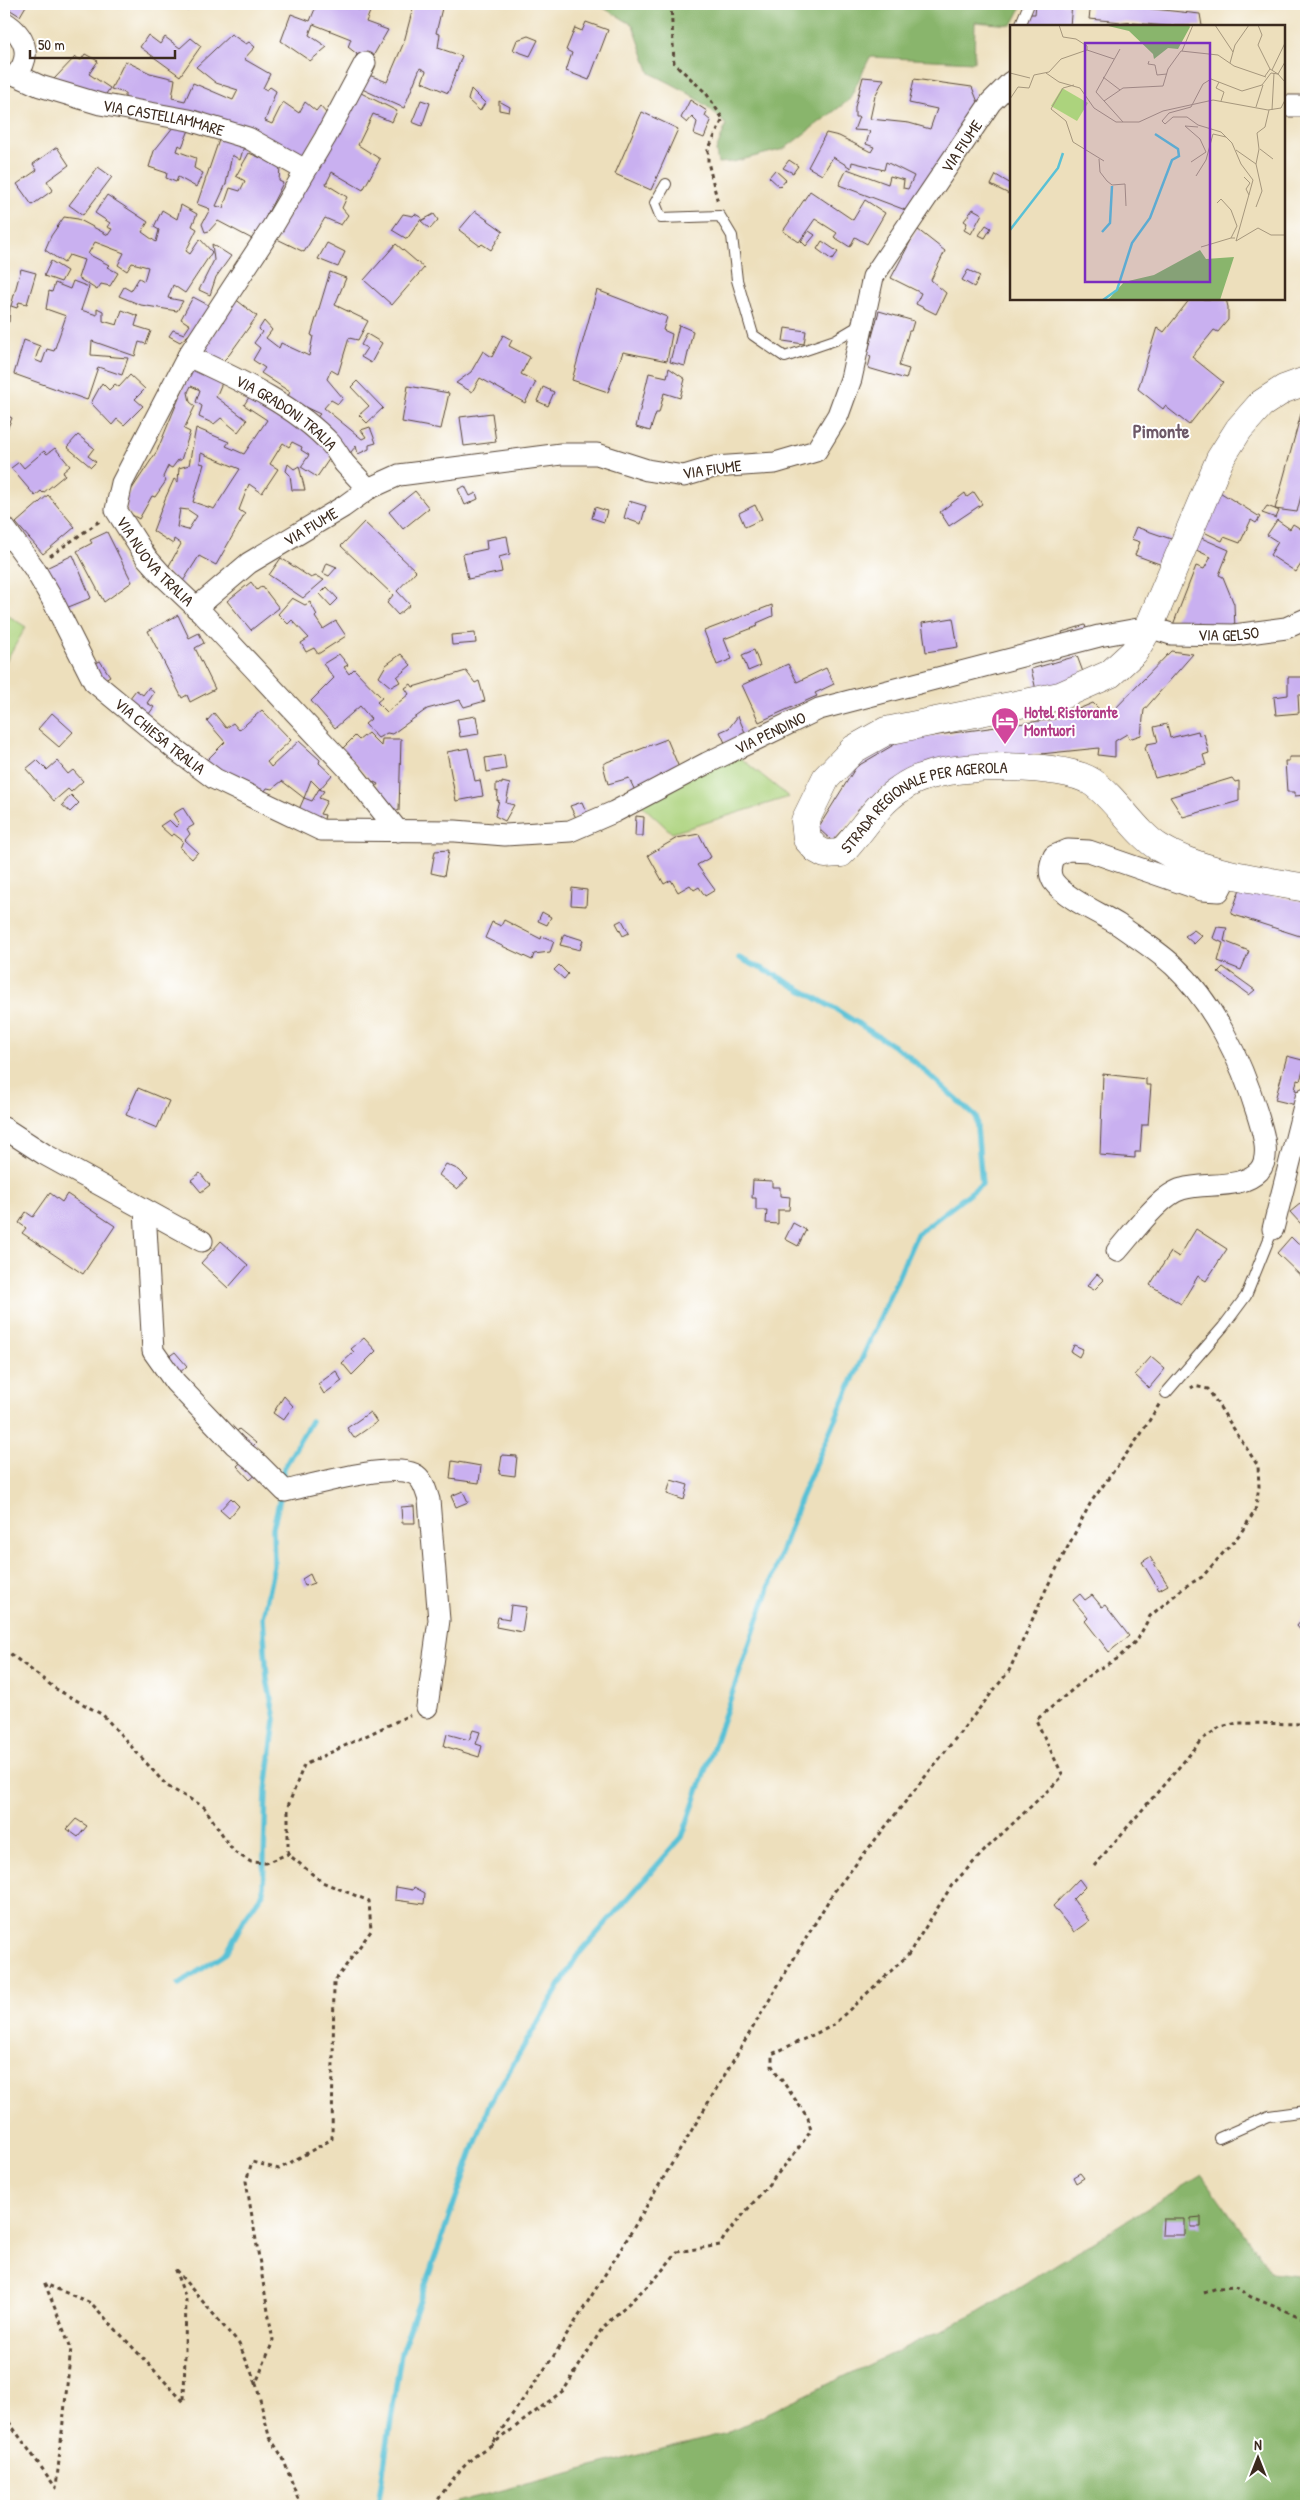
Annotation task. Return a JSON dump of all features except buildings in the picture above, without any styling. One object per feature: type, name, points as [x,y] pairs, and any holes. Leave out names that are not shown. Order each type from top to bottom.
[{"type":"main road","name":"STRADA REGIONALE PER AGEROLA","points":[[1306,381],[1284,389],[1261,404],[1239,429],[1220,460],[1149,627],[1134,652],[1110,674],[1060,696],[886,731],[854,748],[826,778],[805,821],[807,839],[816,849],[825,854],[841,852],[881,805],[899,789],[924,776],[953,770],[1047,769],[1072,773],[1092,782],[1158,847],[1187,861],[1306,888]]},
{"type":"street","points":[[4,22],[21,35],[25,52],[23,66],[10,77]]},
{"type":"street","name":"VIA NUOVA TRALIA","points":[[365,63],[273,226],[188,356],[122,483],[116,510],[146,557],[350,771],[398,831]]},
{"type":"street","name":"VIA CASTELLAMMARE","points":[[10,77],[100,104],[189,120],[248,138],[305,170]]},
{"type":"street","name":"VIA FIUME","points":[[196,608],[249,564],[343,507],[368,489],[399,475],[561,454],[597,454],[646,470],[684,476],[714,466],[775,463],[816,452],[841,406],[851,379],[874,277],[991,102],[1010,83]]},
{"type":"street","points":[[1285,106],[1306,106]]},
{"type":"street","name":"VIA GRADONI TRALIA","points":[[188,356],[225,373],[281,405],[311,426],[332,445],[344,463],[368,489]]},
{"type":"street","name":"VIA CHIESA TRALIA","points":[[4,528],[34,568],[94,682],[176,750],[215,779],[289,817],[321,830],[398,831]]},
{"type":"street","name":"VIA GELSO","points":[[1149,627],[1171,634],[1234,635],[1286,628],[1306,619]]},
{"type":"street","name":"VIA PENDINO","points":[[398,831],[456,831],[505,834],[570,831],[614,812],[707,763],[819,709],[1099,636],[1149,627]]},
{"type":"street","points":[[1117,1251],[1165,1199],[1181,1189],[1243,1181],[1258,1171],[1265,1160],[1265,1146],[1251,1092],[1235,1055],[1209,1008],[1173,966],[1118,925],[1068,894],[1053,880],[1049,868],[1054,856],[1068,850],[1089,851],[1202,890],[1219,891],[1229,872]]},
{"type":"street","points":[[1273,1230],[1306,1098]]},
{"type":"street","points":[[4,1128],[44,1154],[202,1241]]},
{"type":"street","points":[[144,1210],[153,1351],[175,1382],[235,1445],[258,1464],[285,1491],[390,1469],[415,1474],[423,1482],[429,1500],[439,1620],[427,1707]]},
{"type":"lane","points":[[1020,25],[1029,4]]},
{"type":"lane","points":[[666,184],[655,202],[661,218],[720,216],[732,236],[737,280],[752,335],[784,357],[835,340],[863,324]]},
{"type":"lane","points":[[1166,1393],[1246,1296],[1273,1230]]},
{"type":"lane","points":[[1219,2138],[1269,2116],[1306,2111]]},
{"type":"path","points":[[670,4],[674,63],[706,93],[723,119],[708,150],[708,162],[720,216]]},
{"type":"path","points":[[34,568],[116,510]]},
{"type":"path","points":[[434,2506],[446,2488],[475,2454],[490,2446],[564,2390],[603,2327],[656,2278],[677,2252],[720,2245],[725,2236],[791,2158],[811,2131],[808,2118],[772,2066],[772,2054],[832,2026],[908,1955],[952,1885],[988,1847],[1063,1776],[1036,1720],[1095,1671],[1118,1659],[1138,1639],[1150,1616],[1186,1586],[1202,1577],[1240,1534],[1256,1511],[1259,1487],[1258,1466],[1208,1389],[1194,1386],[1181,1393],[1166,1393],[1141,1434],[1091,1502],[1047,1586],[1008,1671],[833,1893],[621,2249],[553,2357],[490,2446]]},
{"type":"path","points":[[4,1649],[56,1689],[103,1715],[167,1786],[204,1807],[234,1852],[251,1862],[265,1863],[288,1854]]},
{"type":"path","points":[[288,1854],[288,1806],[304,1765],[427,1707]]},
{"type":"path","points":[[1094,1866],[1204,1738],[1220,1727],[1238,1723],[1306,1724]]},
{"type":"path","points":[[256,2383],[272,2342],[246,2181],[252,2162],[279,2169],[332,2139],[334,1982],[371,1931],[369,1901],[322,1882],[288,1854]]},
{"type":"path","points":[[4,2415],[56,2488],[70,2348],[45,2284],[91,2303],[184,2402],[186,2298],[174,2268],[239,2344],[256,2383],[269,2436],[283,2458],[298,2499],[297,2506]]},
{"type":"path","points":[[1204,2293],[1217,2288],[1235,2287],[1306,2320]]},
{"type":"green space","points":[[597,4],[1023,4],[1012,25],[975,22],[974,62],[870,57],[849,100],[784,149],[733,162],[718,163],[716,151],[726,125],[700,101],[650,73],[633,25]]},
{"type":"green space","points":[[4,613],[26,627],[4,664]]},
{"type":"green space","points":[[727,747],[789,797],[672,833],[631,795]]},
{"type":"green space","points":[[1202,2175],[1272,2273],[1306,2277],[1306,2506],[441,2506],[728,2432],[973,2315]]},
{"type":"waterway","points":[[376,2506],[379,2499],[401,2353],[489,2105],[577,1956],[682,1837],[800,1499],[917,1234],[982,1184],[976,1117],[906,1054],[837,1010],[775,975],[739,958]]},
{"type":"waterway","points":[[282,1479],[284,1468],[311,1421]]},
{"type":"waterway","points":[[179,1984],[226,1953],[245,1918],[263,1893],[266,1790],[275,1719],[267,1679],[263,1617],[274,1565],[273,1528],[281,1494]]},
{"type":"place","name":"Hotel Ristorante Montuori","points":[[1005,745]]},
{"type":"district","name":"Pimonte","points":[[1161,431]]}]
